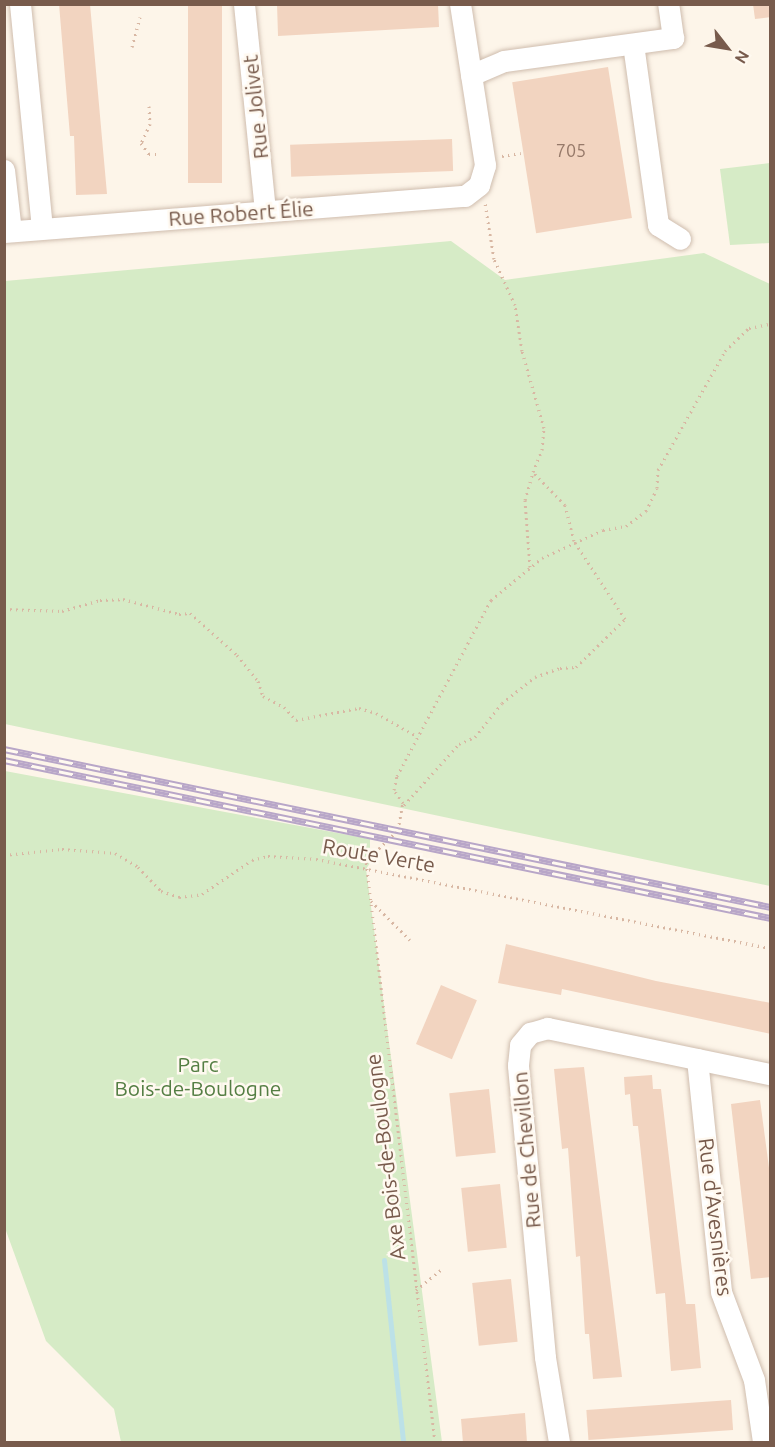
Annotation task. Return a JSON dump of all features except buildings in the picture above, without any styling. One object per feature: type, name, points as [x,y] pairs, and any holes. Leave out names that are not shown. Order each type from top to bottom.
[{"type":"street","points":[[20,4],[42,228]]},
{"type":"street","name":"Rue Jolivet","points":[[244,4],[265,210]]},
{"type":"street","points":[[460,4],[485,165],[480,196]]},
{"type":"street","points":[[471,75],[504,61],[673,38],[669,4]]},
{"type":"street","points":[[633,44],[658,225],[680,239]]},
{"type":"street","points":[[4,170],[8,232]]},
{"type":"street","name":"Rue Robert Élie","points":[[8,232],[265,210],[450,200],[480,196]]},
{"type":"street","name":"Rue de Chevillon","points":[[559,1443],[545,1357],[518,1065],[520,1045],[530,1033],[547,1028],[771,1074]]},
{"type":"street","name":"Rue d'Avesnières","points":[[697,1059],[721,1292],[754,1380],[763,1443]]},
{"type":"path","points":[[132,47],[140,17]]},
{"type":"path","points":[[149,106],[150,124],[141,143],[149,154],[158,154]]},
{"type":"path","points":[[501,156],[521,153]]},
{"type":"path","points":[[480,196],[494,259],[516,305],[522,351],[544,428],[542,450],[525,500],[530,567]]},
{"type":"path","points":[[403,807],[393,790],[418,737],[491,600],[530,567],[574,541],[603,530],[626,526],[646,512],[657,488],[658,470],[725,351],[749,328],[771,324]]},
{"type":"path","points":[[366,868],[375,849],[398,830],[403,807],[459,744],[475,737],[502,703],[535,677],[560,668],[576,667],[625,619],[574,541],[565,505],[533,472]]},
{"type":"path","points":[[4,609],[62,611],[100,600],[123,599],[179,614],[190,613],[237,655],[258,681],[262,696],[284,707],[296,720],[359,708],[376,713],[418,737]]},
{"type":"path","name":"Route Verte","points":[[4,855],[62,849],[115,853],[138,867],[160,891],[179,897],[202,894],[252,860],[268,856],[316,859],[771,948]]},
{"type":"path","name":"Axe Bois-de-Boulogne","points":[[366,868],[435,1443]]},
{"type":"path","points":[[369,900],[410,940]]},
{"type":"path","points":[[416,1290],[441,1270]]},
{"type":"green space","points":[[770,163],[770,243],[730,245],[720,169]]},
{"type":"green space","points":[[451,241],[505,280],[704,253],[770,284],[770,886],[5,724],[5,281]]},
{"type":"green space","name":"Parc Bois-de-Boulogne","points":[[5,771],[370,839],[370,863],[366,869],[442,1442],[121,1442],[114,1409],[46,1341],[5,1228]]},
{"type":"waterway","points":[[384,1260],[403,1442]]},
{"type":"railway","points":[[4,749],[770,907]]},
{"type":"railway","points":[[4,760],[770,918]]}]
